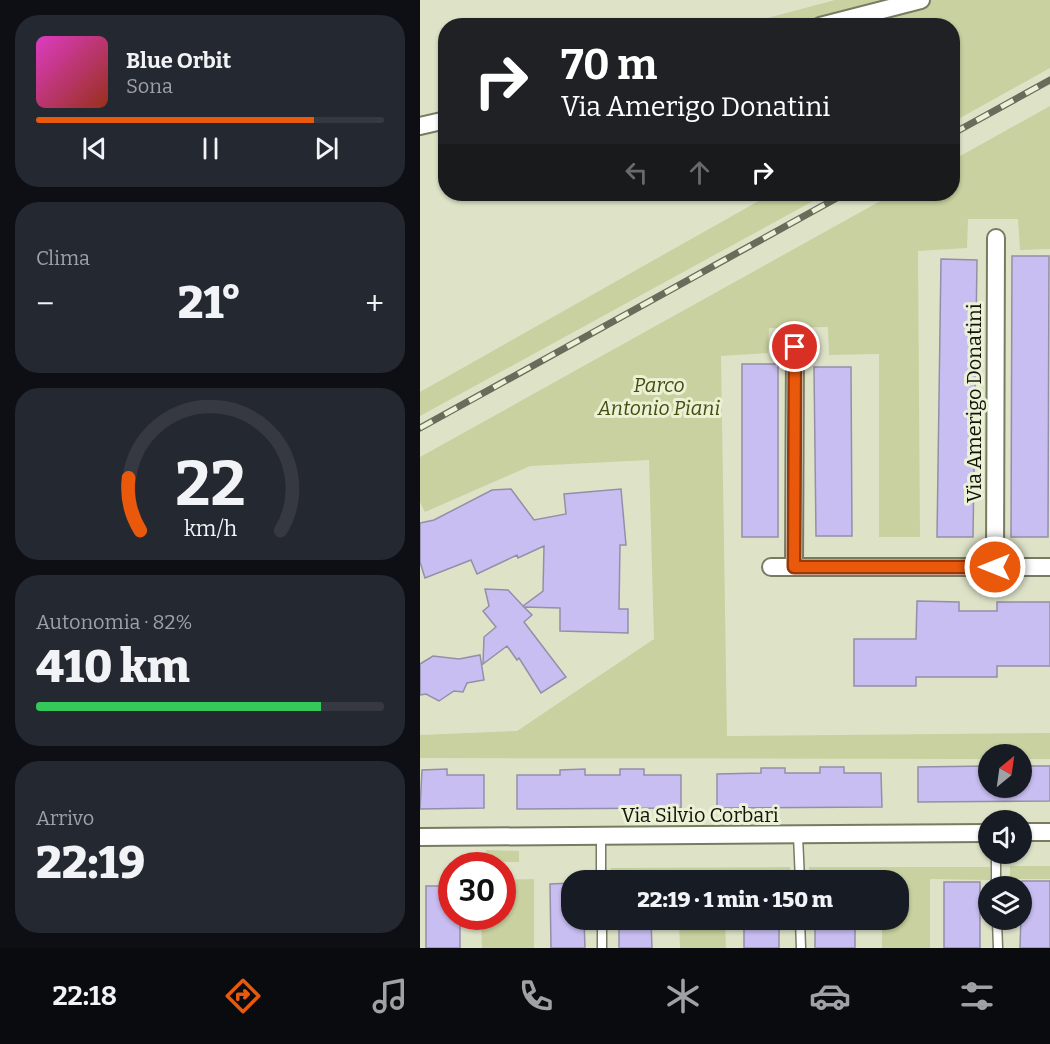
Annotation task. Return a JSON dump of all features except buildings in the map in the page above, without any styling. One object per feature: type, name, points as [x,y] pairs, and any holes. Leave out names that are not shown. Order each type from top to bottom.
[{"type":"street","points":[[851,18],[921,0]]},
{"type":"street","points":[[420,126],[438,122]]},
{"type":"street","name":"Via Amerigo Donatini","points":[[995,567],[996,238]]},
{"type":"street","points":[[794,567],[795,347]]},
{"type":"street","points":[[771,567],[1050,567]]},
{"type":"street","points":[[1032,832],[1050,832]]},
{"type":"street","name":"Via Silvio Corbari","points":[[420,837],[978,833]]},
{"type":"lane","name":"Via Silvio Corbari","points":[[798,836],[800,870]]},
{"type":"lane","name":"Via Silvio Corbari","points":[[601,837],[602,870]]},
{"type":"lane","points":[[602,930],[602,948]]},
{"type":"lane","points":[[800,930],[801,948]]},
{"type":"lane","points":[[997,930],[998,948]]},
{"type":"green space","points":[[835,0],[1050,0],[1050,68],[960,118],[960,18],[768,18]]},
{"type":"green space","name":"Parco Antonio Piani","points":[[1050,106],[1050,249],[1020,250],[1018,219],[968,219],[967,248],[918,251],[920,537],[879,537],[879,354],[829,355],[828,327],[769,328],[768,353],[721,356],[727,736],[1050,733],[1050,759],[1032,759],[1032,744],[978,744],[978,759],[420,758],[420,735],[517,731],[654,639],[649,460],[530,466],[425,512],[420,502],[420,457],[880,201],[960,201],[960,156]]},
{"type":"green space","points":[[759,201],[813,201],[420,416],[420,392]]},
{"type":"green space","points":[[486,850],[519,851],[519,862],[516,862],[516,852],[486,852]]},
{"type":"green space","points":[[1010,866],[1050,866],[1050,879],[1010,876]]},
{"type":"green space","points":[[790,867],[790,870],[611,870],[611,868]]},
{"type":"green space","points":[[809,867],[990,867],[990,876],[978,876],[978,880],[930,879],[930,948],[882,948],[882,930],[909,930],[909,870],[809,870]]},
{"type":"green space","points":[[534,879],[534,948],[482,948],[481,930],[516,930],[516,880]]},
{"type":"green space","points":[[679,930],[725,930],[726,948],[680,948]]},
{"type":"railway","points":[[960,130],[1050,80]]},
{"type":"railway","points":[[420,428],[831,201]]},
{"type":"route","points":[[795,347],[794,567],[995,567]]}]
